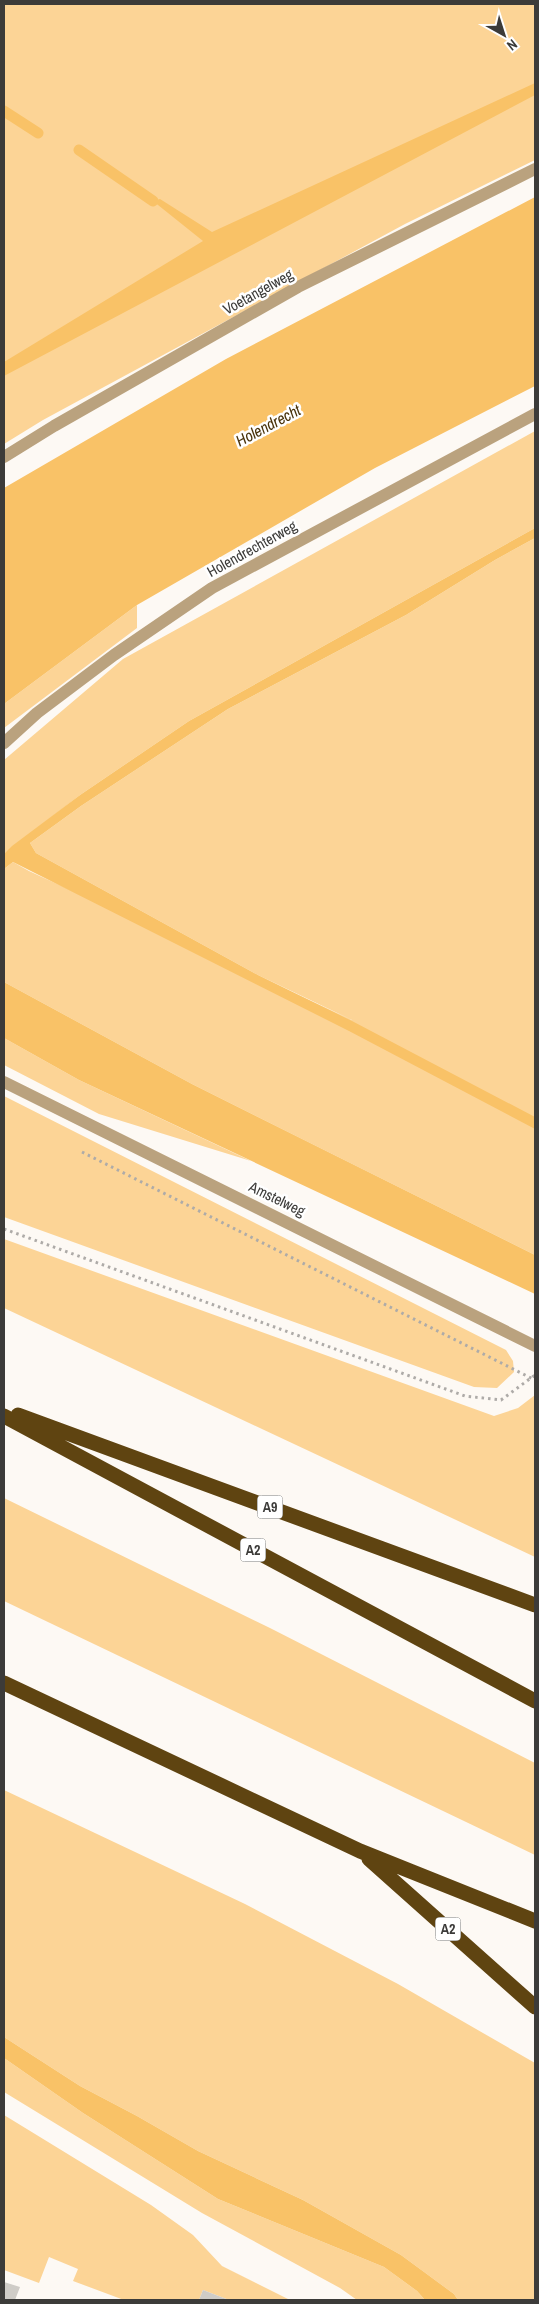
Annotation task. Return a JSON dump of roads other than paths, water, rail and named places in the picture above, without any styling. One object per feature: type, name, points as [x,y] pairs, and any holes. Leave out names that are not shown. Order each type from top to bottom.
[{"type":"highway","name":"A9","points":[[4,1410],[535,1605]]},
{"type":"highway","name":"A2","points":[[4,1416],[535,1701]]},
{"type":"highway","name":"A2","points":[[4,1683],[360,1851],[535,1921]]},
{"type":"highway","name":"A2","points":[[360,1851],[535,2007]]},
{"type":"street","name":"Voetangelweg","points":[[4,457],[54,426],[298,287],[535,169]]},
{"type":"street","name":"Holendrechterweg","points":[[4,743],[37,713],[114,655],[212,588],[535,414]]},
{"type":"street","name":"Amstelweg","points":[[4,1082],[535,1346]]},
{"type":"water","points":[[535,83],[535,95],[4,376],[4,362],[203,241],[153,201],[160,199],[212,232]]},
{"type":"water","name":"Holendrecht","points":[[535,197],[535,386],[375,468],[137,605],[4,704],[4,488],[226,359]]},
{"type":"water","points":[[535,528],[535,538],[495,560],[406,615],[228,709],[81,806],[30,843],[36,853],[258,975],[352,1021],[535,1117],[535,1129],[349,1031],[13,862],[4,869],[4,854],[12,846],[80,795],[189,721]]},
{"type":"water","points":[[4,982],[192,1084],[535,1255],[535,1294],[79,1080],[4,1038]]},
{"type":"water","points":[[4,2037],[80,2086],[198,2151],[303,2200],[401,2255],[454,2294],[458,2300],[425,2300],[417,2291],[384,2267],[218,2199],[83,2113],[4,2058]]},
{"type":"waterway","points":[[4,111],[38,133]]},
{"type":"waterway","points":[[79,150],[153,201]]}]
